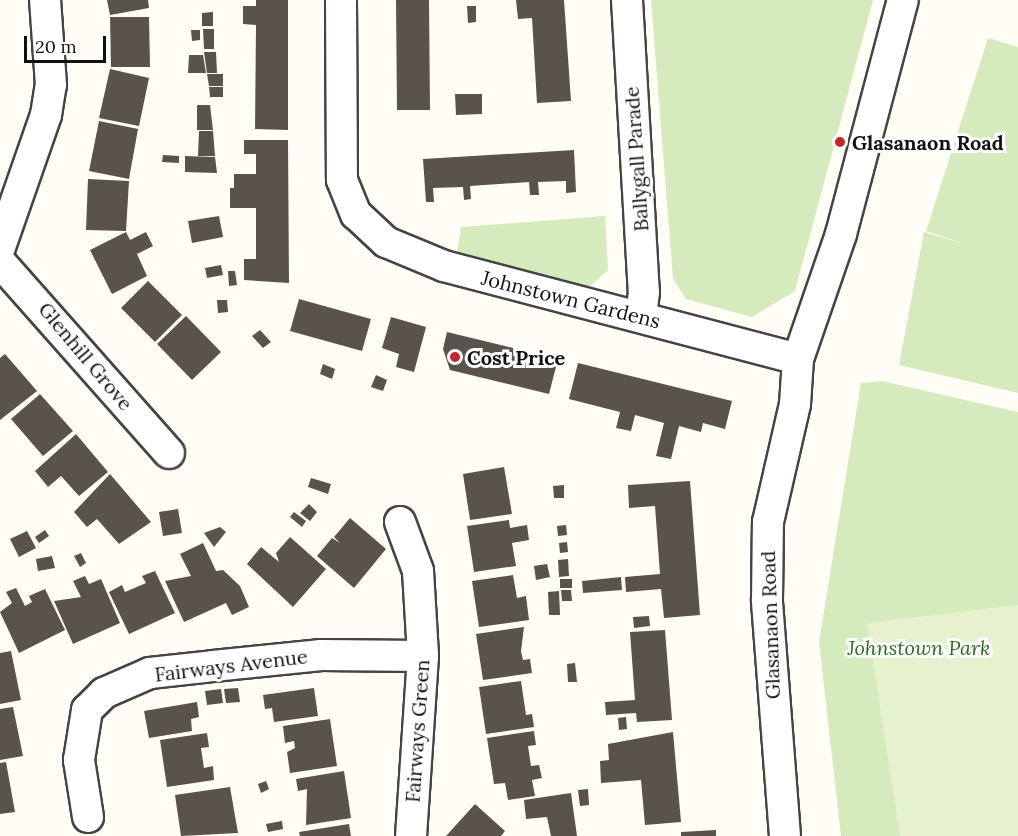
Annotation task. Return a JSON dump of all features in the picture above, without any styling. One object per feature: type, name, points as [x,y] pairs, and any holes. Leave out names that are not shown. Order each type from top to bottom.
[{"type":"street","points":[[0,247],[47,105],[45,0]]},
{"type":"street","name":"Johnstown Gardens","points":[[341,0],[339,154],[342,180],[356,214],[387,242],[444,266],[798,359]]},
{"type":"street","name":"Ballygall Parade","points":[[627,0],[644,292],[641,317]]},
{"type":"street","name":"Glasanaon Road","points":[[785,836],[765,561],[798,359],[842,234],[903,0]]},
{"type":"street","name":"Glenhill Grove","points":[[0,262],[169,453]]},
{"type":"street","name":"Fairways Green","points":[[400,522],[417,571],[423,656],[411,836]]},
{"type":"street","name":"Fairways Avenue","points":[[88,818],[78,760],[87,710],[104,693],[150,673],[192,668],[321,655],[423,656]]},
{"type":"green space","points":[[651,0],[873,0],[795,291],[752,317],[686,299],[673,279]]},
{"type":"green space","points":[[988,38],[1018,47],[1018,393],[899,365],[924,232],[968,245],[926,231]]},
{"type":"green space","points":[[605,216],[608,270],[587,289],[456,259],[461,227]]},
{"type":"green space","name":"Johnstown Park","points":[[882,381],[1018,412],[1018,836],[841,836],[819,642],[861,383]]},
{"type":"green space","points":[[1018,605],[1018,836],[900,836],[867,623]]},
{"type":"building","points":[[107,0],[148,0],[149,8],[110,15]]},
{"type":"building","points":[[256,0],[288,0],[288,130],[255,129],[256,25],[243,24],[243,6],[256,6]]},
{"type":"building","points":[[396,0],[429,0],[430,110],[397,110]]},
{"type":"building","points":[[516,0],[564,0],[571,101],[537,103],[532,18],[518,19]]},
{"type":"building","points":[[467,6],[476,6],[476,22],[468,23]]},
{"type":"building","points":[[213,12],[213,26],[202,26],[202,13]]},
{"type":"building","points":[[110,17],[149,17],[150,67],[111,67]]},
{"type":"building","points":[[203,29],[214,29],[214,49],[204,49]]},
{"type":"building","points":[[191,30],[200,30],[200,40],[192,41]]},
{"type":"building","points":[[204,52],[216,52],[217,73],[207,73]]},
{"type":"building","points":[[189,55],[203,55],[206,73],[188,73]]},
{"type":"building","points":[[110,69],[149,78],[139,126],[99,118]]},
{"type":"building","points":[[207,74],[223,74],[223,86],[209,86]]},
{"type":"building","points":[[209,87],[223,87],[223,97],[210,97]]},
{"type":"building","points":[[455,94],[482,94],[482,114],[456,115]]},
{"type":"building","points":[[197,105],[210,105],[213,130],[197,130]]},
{"type":"building","points":[[99,121],[138,129],[129,179],[89,171]]},
{"type":"building","points":[[199,131],[213,131],[215,156],[198,156]]},
{"type":"building","points":[[244,140],[288,140],[289,283],[244,280],[244,259],[256,259],[256,208],[230,208],[230,188],[234,188],[234,174],[256,174],[256,154],[244,154]]},
{"type":"building","points":[[574,150],[576,192],[566,193],[566,181],[538,182],[539,195],[530,195],[529,182],[470,186],[471,199],[464,200],[463,187],[433,188],[434,202],[426,202],[423,159]]},
{"type":"building","points":[[163,155],[179,156],[179,163],[162,162]]},
{"type":"building","points":[[185,156],[215,157],[217,173],[185,172]]},
{"type":"building","points":[[88,179],[129,181],[126,231],[86,230]]},
{"type":"building","points":[[219,216],[223,237],[192,243],[188,221]]},
{"type":"building","points":[[126,232],[130,240],[146,232],[153,246],[137,254],[147,276],[112,294],[90,250]]},
{"type":"building","points":[[221,265],[223,275],[207,278],[205,268]]},
{"type":"building","points":[[228,271],[235,271],[237,285],[229,286]]},
{"type":"building","points":[[148,281],[182,315],[155,342],[121,308]]},
{"type":"building","points":[[299,299],[371,319],[362,351],[290,331]]},
{"type":"building","points":[[217,300],[227,300],[228,312],[218,313]]},
{"type":"building","points":[[186,316],[221,352],[192,380],[157,344]]},
{"type":"building","points":[[391,317],[426,327],[414,372],[396,367],[399,354],[382,348]]},
{"type":"building","points":[[260,330],[271,342],[263,348],[252,336]]},
{"type":"building","points":[[447,332],[558,359],[549,394],[450,370],[443,349]]},
{"type":"building","points":[[5,354],[37,391],[0,420],[0,358]]},
{"type":"building","points":[[578,363],[732,401],[725,429],[703,423],[701,432],[679,426],[671,459],[656,456],[664,423],[635,415],[631,431],[616,428],[620,412],[569,399]]},
{"type":"building","points":[[323,364],[335,369],[332,379],[320,374]]},
{"type":"building","points":[[376,375],[387,380],[383,391],[371,387]]},
{"type":"building","points":[[40,394],[73,431],[43,456],[11,419]]},
{"type":"building","points":[[76,434],[108,472],[79,496],[61,476],[48,487],[35,471]]},
{"type":"building","points":[[504,467],[512,514],[470,520],[463,474]]},
{"type":"building","points":[[110,474],[151,522],[119,544],[97,519],[87,527],[74,512]]},
{"type":"building","points":[[311,478],[331,484],[328,494],[308,487]]},
{"type":"building","points":[[690,481],[700,615],[664,618],[661,589],[626,592],[625,577],[660,574],[655,506],[629,508],[628,485]]},
{"type":"building","points":[[564,485],[564,498],[554,498],[553,486]]},
{"type":"building","points":[[309,504],[317,512],[310,521],[300,513]]},
{"type":"building","points":[[178,509],[182,533],[163,536],[159,512]]},
{"type":"building","points":[[294,512],[306,521],[302,527],[290,517]]},
{"type":"building","points":[[350,518],[386,549],[354,588],[317,556],[332,538],[340,543],[334,537]]},
{"type":"building","points":[[509,520],[510,528],[527,525],[529,540],[512,543],[516,566],[474,572],[467,526]]},
{"type":"building","points":[[566,525],[567,535],[558,536],[557,526]]},
{"type":"building","points":[[220,527],[226,532],[214,547],[204,533]]},
{"type":"building","points":[[45,530],[49,536],[39,543],[35,537]]},
{"type":"building","points":[[27,531],[36,548],[19,557],[10,539]]},
{"type":"building","points":[[290,537],[326,569],[293,607],[247,564],[261,547],[279,562],[276,553]]},
{"type":"building","points":[[567,542],[568,552],[560,553],[559,543]]},
{"type":"building","points":[[203,543],[216,571],[223,570],[240,586],[249,607],[232,615],[226,603],[184,622],[165,581],[191,576],[180,554]]},
{"type":"building","points":[[81,553],[86,563],[80,567],[74,556]]},
{"type":"building","points":[[52,556],[55,568],[38,571],[36,559]]},
{"type":"building","points":[[568,559],[569,576],[559,577],[558,560]]},
{"type":"building","points":[[547,564],[550,577],[536,580],[534,566]]},
{"type":"building","points":[[155,571],[175,613],[129,634],[109,592],[122,585],[125,592],[146,583],[142,576]]},
{"type":"building","points":[[513,575],[517,598],[526,596],[529,620],[479,627],[472,581]]},
{"type":"building","points":[[85,576],[89,584],[101,579],[120,623],[73,644],[54,601],[81,597],[73,581]]},
{"type":"building","points":[[621,577],[622,590],[583,593],[582,581]]},
{"type":"building","points":[[560,579],[572,579],[572,588],[560,588]]},
{"type":"building","points":[[16,588],[25,606],[32,602],[29,596],[45,589],[65,630],[19,653],[0,612],[12,603],[6,592]]},
{"type":"building","points":[[561,590],[571,590],[572,601],[562,601]]},
{"type":"building","points":[[559,591],[560,615],[549,615],[548,592]]},
{"type":"building","points":[[649,616],[650,626],[634,628],[633,617]]},
{"type":"building","points":[[524,627],[521,651],[523,660],[530,659],[532,673],[483,680],[476,634]]},
{"type":"building","points":[[665,630],[672,720],[637,722],[636,713],[606,715],[605,702],[635,700],[630,632]]},
{"type":"building","points":[[11,651],[21,700],[0,704],[0,653]]},
{"type":"building","points":[[575,663],[577,682],[568,682],[567,664]]},
{"type":"building","points":[[521,681],[526,715],[532,714],[534,727],[486,734],[479,687]]},
{"type":"building","points":[[238,688],[240,702],[226,703],[224,689]]},
{"type":"building","points":[[314,688],[318,716],[274,722],[272,708],[265,709],[263,695]]},
{"type":"building","points":[[221,689],[223,703],[207,705],[205,691]]},
{"type":"building","points":[[197,702],[199,717],[191,719],[192,731],[149,738],[144,711]]},
{"type":"building","points":[[13,707],[23,756],[0,760],[0,709]]},
{"type":"building","points":[[626,717],[627,729],[619,730],[618,718]]},
{"type":"building","points":[[330,719],[337,766],[290,773],[287,752],[295,748],[294,741],[285,743],[283,726]]},
{"type":"building","points":[[534,731],[536,745],[528,746],[531,766],[539,765],[542,778],[532,780],[535,796],[508,800],[505,783],[494,784],[487,738]]},
{"type":"building","points":[[673,732],[681,822],[645,825],[641,780],[601,783],[600,761],[609,760],[608,744]]},
{"type":"building","points":[[207,733],[209,747],[201,748],[204,768],[213,766],[214,780],[167,787],[160,740]]},
{"type":"building","points":[[6,762],[15,812],[0,814],[0,763]]},
{"type":"building","points":[[344,771],[351,818],[306,825],[307,789],[298,791],[296,779]]},
{"type":"building","points":[[266,781],[269,789],[261,793],[258,784]]},
{"type":"building","points":[[230,787],[238,833],[181,836],[175,795]]},
{"type":"building","points":[[588,789],[589,805],[580,806],[578,790]]},
{"type":"building","points":[[571,793],[577,836],[551,836],[547,817],[526,819],[524,800]]},
{"type":"building","points":[[475,804],[505,831],[501,836],[446,836]]},
{"type":"building","points":[[282,821],[283,829],[268,832],[266,824]]},
{"type":"building","points":[[349,824],[351,836],[300,836],[299,832]]},
{"type":"building","points":[[716,830],[716,836],[681,836],[681,832]]},
{"type":"place","name":"Glasanaon Road","points":[[840,142]]},
{"type":"place","name":"Cost Price","points":[[455,357]]}]
